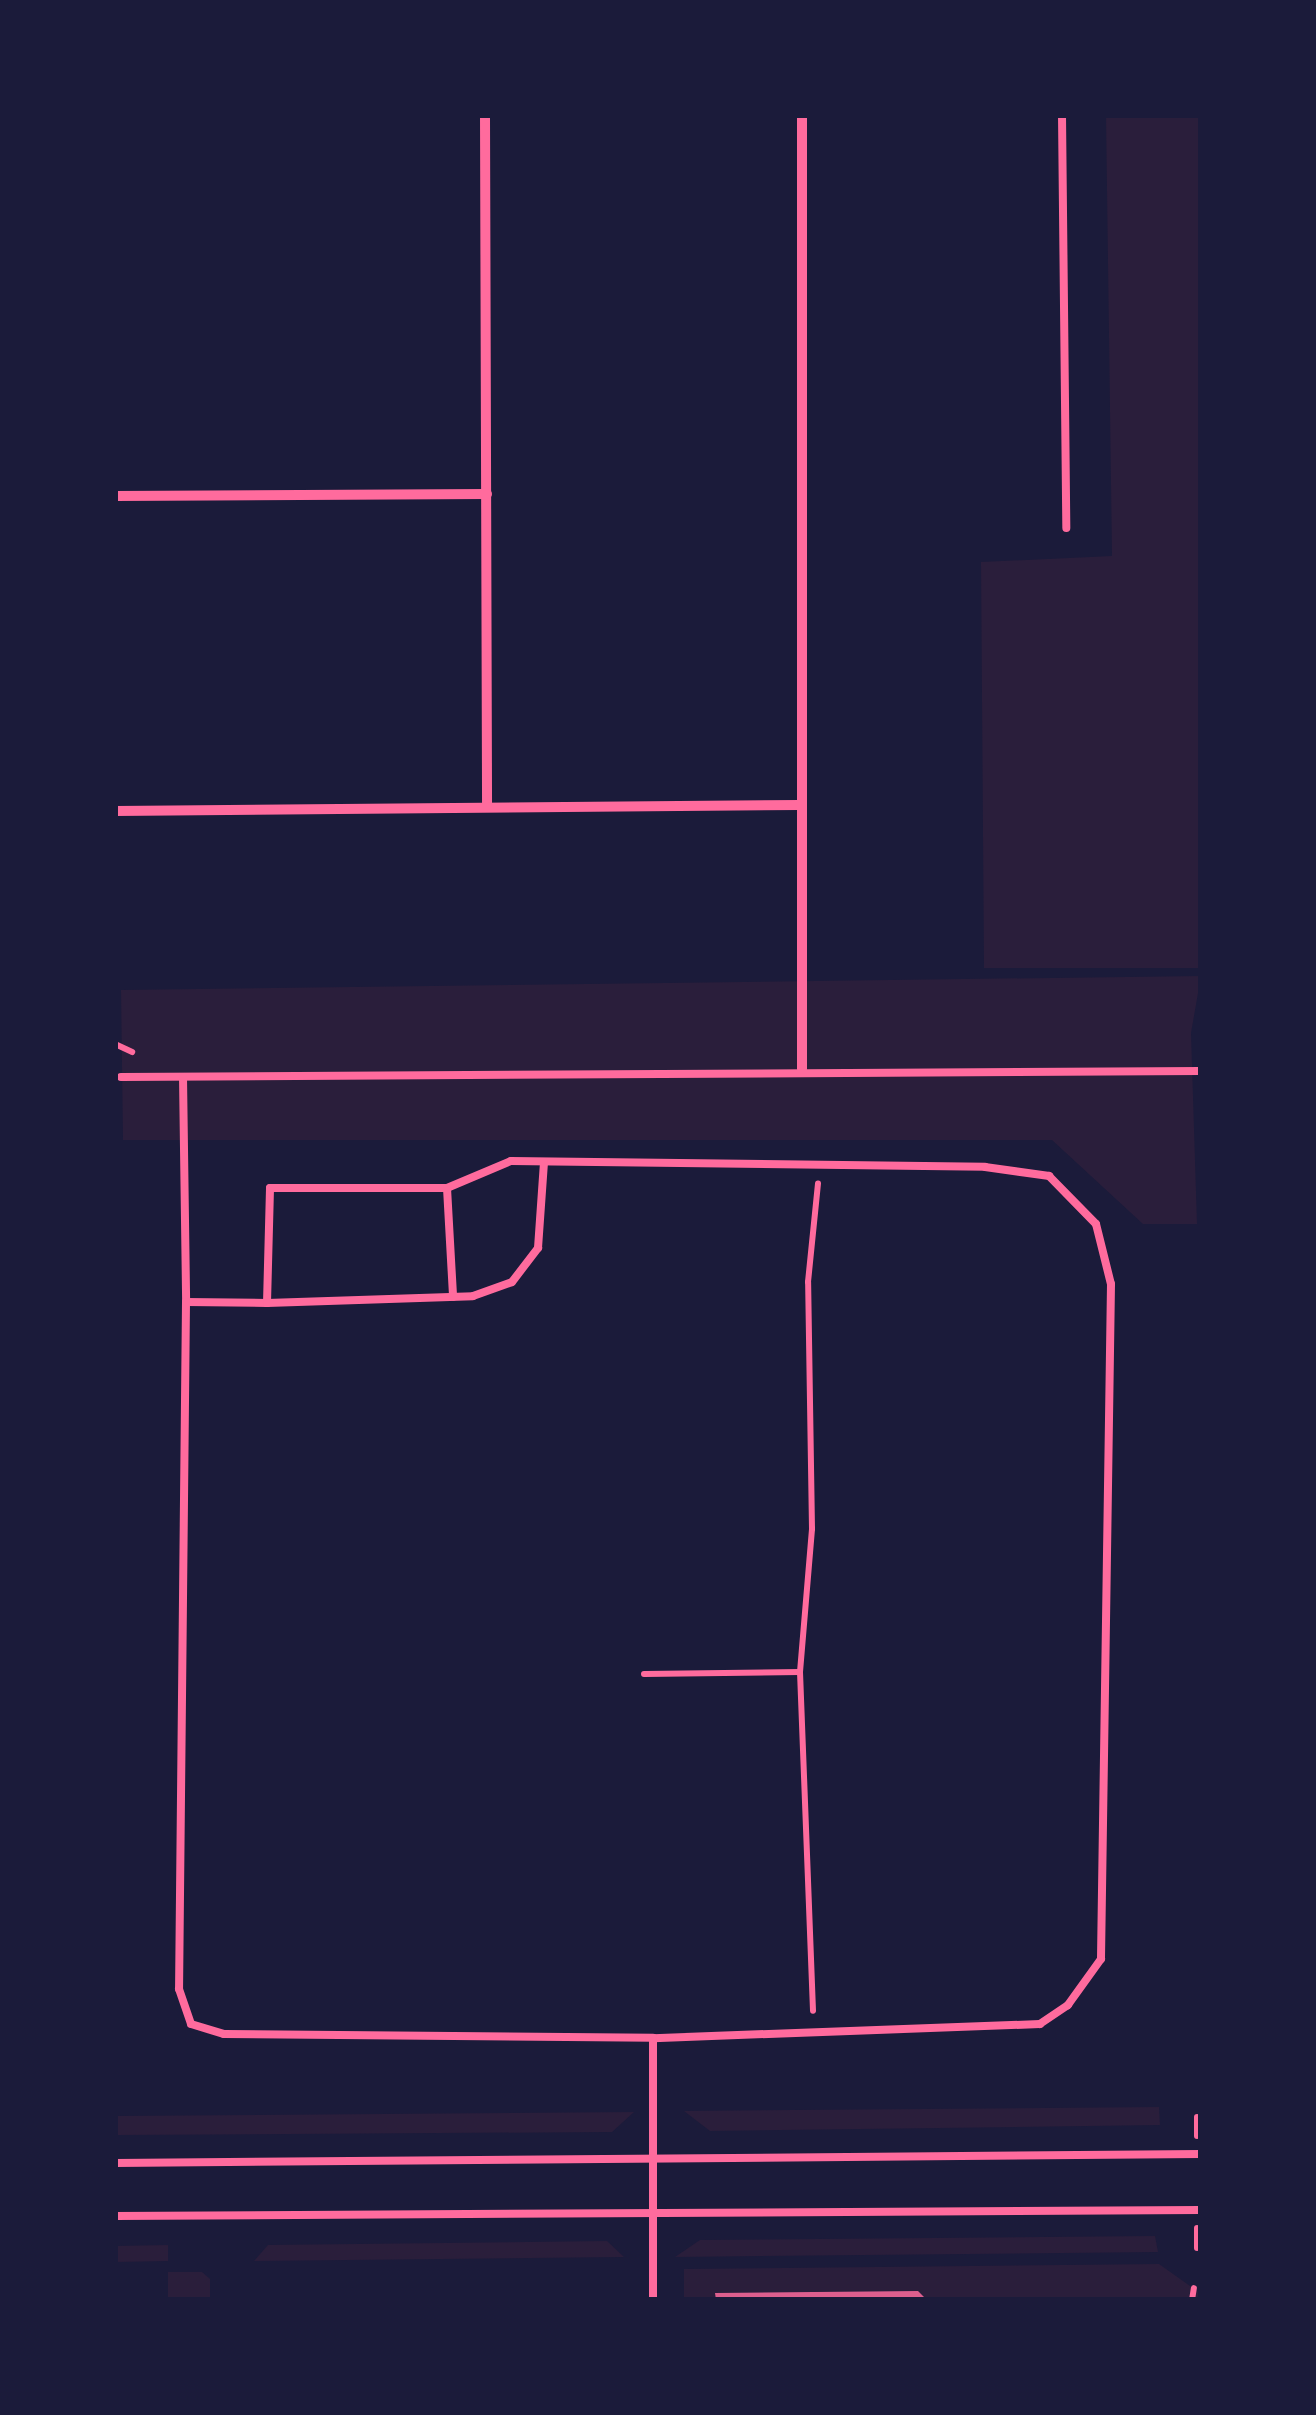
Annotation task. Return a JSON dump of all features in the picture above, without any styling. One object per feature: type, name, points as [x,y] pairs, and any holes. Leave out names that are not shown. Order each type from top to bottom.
[{"type":"street","points":[[485,115],[488,807]]},
{"type":"street","points":[[802,115],[802,1069]]},
{"type":"street","points":[[115,496],[487,494]]},
{"type":"street","points":[[115,810],[800,805]]},
{"type":"lane","points":[[1062,115],[1066,528]]},
{"type":"lane","points":[[121,1078],[802,1069],[1201,1072]]},
{"type":"lane","points":[[183,1078],[186,1302],[179,1989],[191,2024],[224,2034],[652,2038],[1040,2024],[1068,2005],[1100,1958],[1111,1284],[1096,1224],[1049,1176],[984,1167],[511,1161],[447,1188],[270,1188],[267,1303]]},
{"type":"lane","points":[[186,1302],[453,1297],[512,1282],[538,1248],[544,1162]]},
{"type":"lane","points":[[447,1188],[453,1297]]},
{"type":"lane","points":[[652,2038],[653,2300]]},
{"type":"lane","points":[[115,2163],[1199,2154]]},
{"type":"lane","points":[[115,2216],[1199,2210]]},
{"type":"path","points":[[814,2032],[800,1672],[812,1530],[808,1282],[819,1166]]},
{"type":"path","points":[[644,1674],[800,1672]]},
{"type":"path","points":[[1197,2117],[1199,2154]]},
{"type":"path","points":[[1197,2248],[1199,2210]]},
{"type":"path","points":[[1192,2300],[1194,2288]]},
{"type":"shaded area","points":[[1106,115],[1201,115],[1201,968],[984,968],[981,562],[1112,556]]},
{"type":"shaded area","points":[[1201,976],[1191,1033],[1197,1224],[1143,1224],[1052,1140],[123,1140],[121,990]]},
{"type":"shaded area","points":[[1159,2107],[1160,2125],[710,2131],[684,2111]]},
{"type":"shaded area","points":[[634,2112],[612,2132],[115,2135],[115,2116]]},
{"type":"shaded area","points":[[1155,2236],[1158,2252],[675,2257],[700,2240]]},
{"type":"shaded area","points":[[607,2241],[624,2257],[254,2261],[268,2245]]},
{"type":"shaded area","points":[[168,2245],[168,2261],[115,2262],[115,2246]]},
{"type":"shaded area","points":[[1159,2264],[1200,2293],[1200,2300],[927,2300],[917,2291],[716,2293],[716,2300],[684,2300],[684,2269]]},
{"type":"shaded area","points":[[168,2272],[202,2272],[210,2279],[210,2300],[168,2300]]},
{"type":"building","points":[[918,2291],[927,2300],[716,2300],[715,2293]]}]
